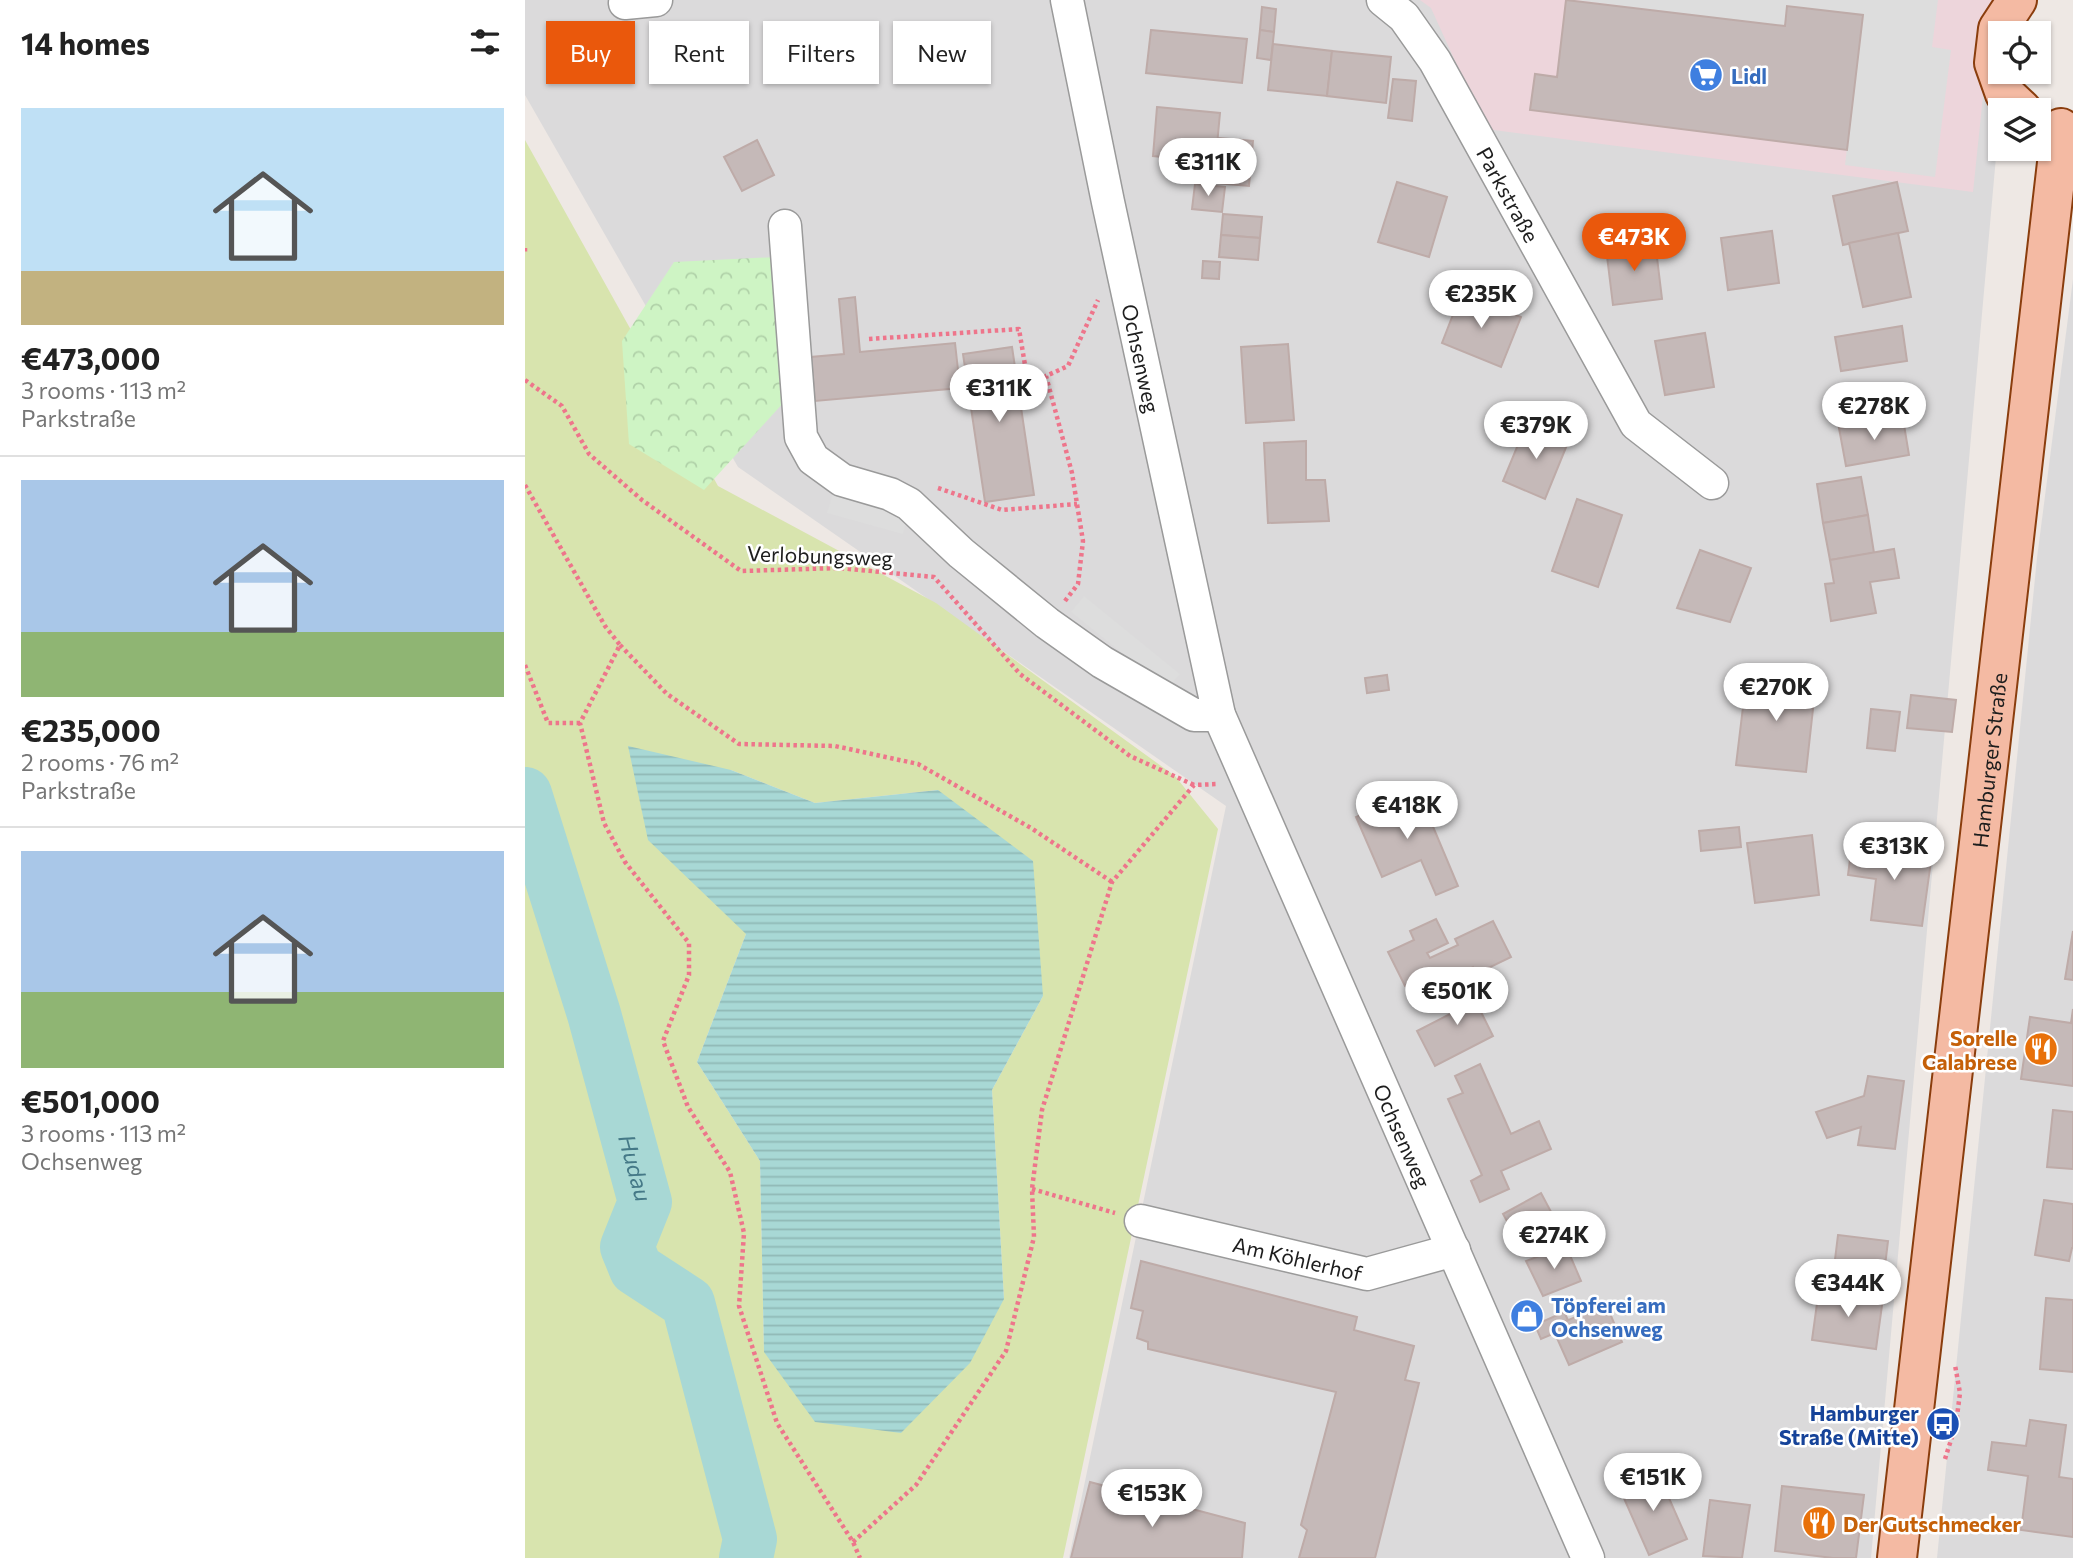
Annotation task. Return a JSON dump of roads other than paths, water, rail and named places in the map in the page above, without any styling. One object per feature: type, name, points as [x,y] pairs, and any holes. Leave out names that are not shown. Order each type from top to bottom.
[{"type":"main road","points":[[2009,98],[2005,94],[1994,63],[1998,29],[2017,0]]},
{"type":"main road","name":"Hamburger Straße","points":[[1897,1558],[2058,125]]},
{"type":"street","name":"Ochsenweg","points":[[1067,0],[1219,715],[1588,1558]]},
{"type":"street","name":"Parkstraße","points":[[1383,0],[1404,17],[1435,61],[1636,424],[1712,483]]},
{"type":"street","points":[[785,226],[801,437],[813,459],[842,480],[909,504],[961,553],[1047,623],[1102,662],[1194,715],[1219,715]]},
{"type":"street","name":"Am Köhlerhof","points":[[1141,1221],[1367,1274],[1454,1250]]},
{"type":"water","points":[[628,746],[731,770],[815,803],[938,790],[1033,861],[1043,996],[992,1090],[1004,1299],[970,1363],[901,1433],[815,1422],[764,1352],[760,1161],[697,1062],[746,934],[648,840]]},
{"type":"waterway","name":"Hudau","points":[[525,794],[594,1014],[645,1202],[627,1247],[636,1269],[688,1303],[750,1539],[746,1558]]},
{"type":"place","name":"Lidl","points":[[1706,75]]},
{"type":"place","name":"Sorelle Calabrese","points":[[2041,1049]]},
{"type":"place","name":"Töpferei am Ochsenweg","points":[[1527,1316]]},
{"type":"place","name":"Hamburger Straße (Mitte)","points":[[1943,1424]]},
{"type":"place","name":"Der Gutschmecker","points":[[1819,1523]]}]
